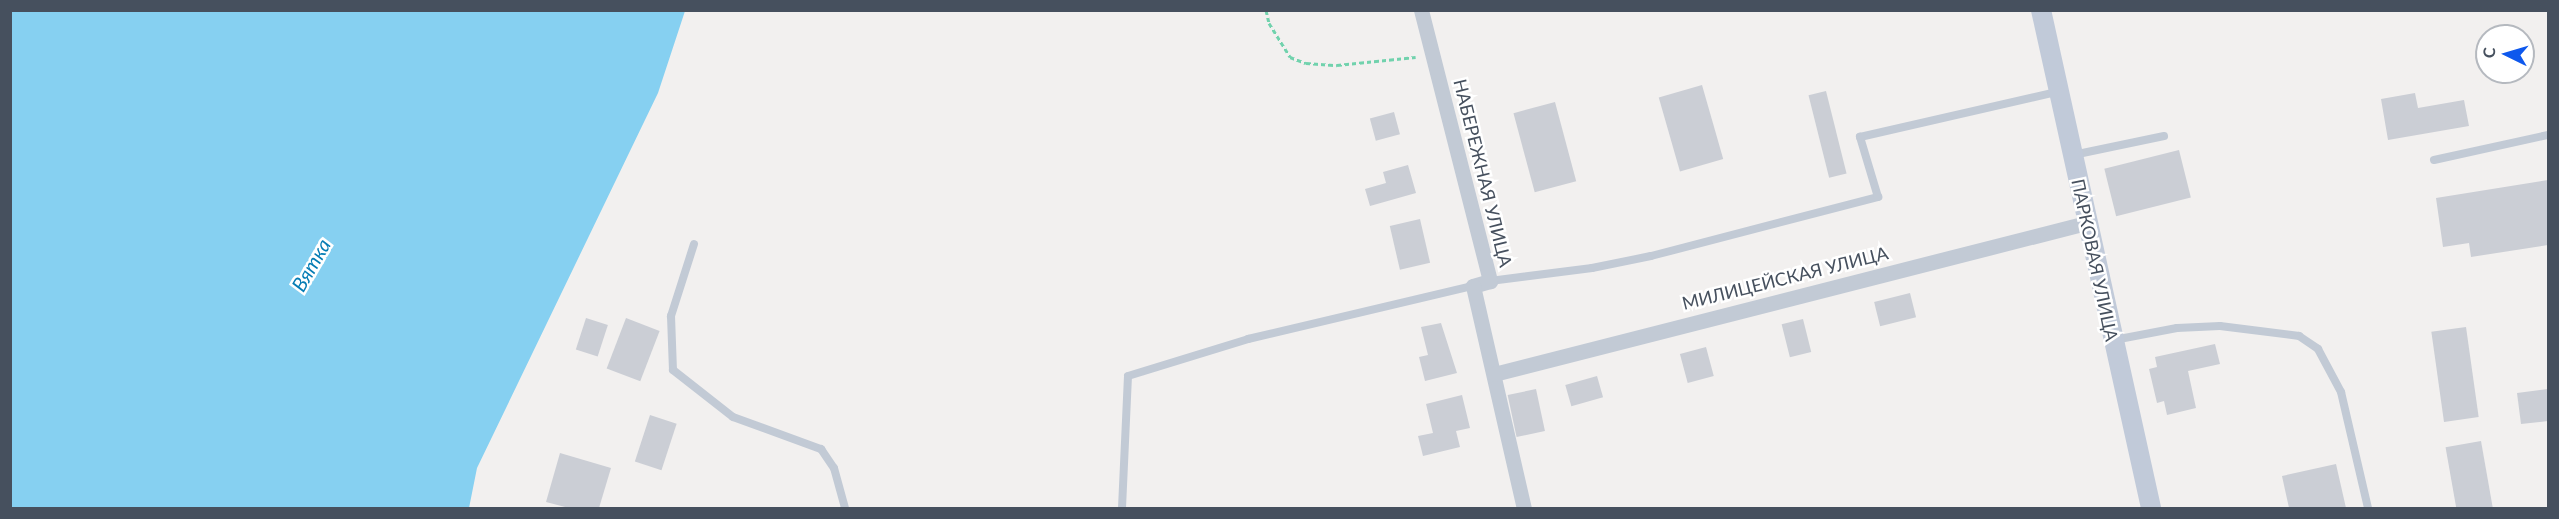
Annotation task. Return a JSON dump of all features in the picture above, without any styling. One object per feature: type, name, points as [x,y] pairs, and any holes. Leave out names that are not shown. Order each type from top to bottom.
[{"type":"street","name":"НАБЕРЕЖНАЯ УЛИЦА","points":[[1421,10],[1490,281],[1473,286]]},
{"type":"street","name":"ПАРКОВАЯ УЛИЦА","points":[[2041,10],[2086,223],[2151,508]]},
{"type":"street","name":"МИЛИЦЕЙСКАЯ УЛИЦА","points":[[1494,374],[2086,223]]},
{"type":"street","points":[[1473,286],[1524,508]]},
{"type":"lane","points":[[1490,281],[1592,268],[1651,256],[1878,197],[1860,137],[2059,91]]},
{"type":"lane","points":[[2434,160],[2548,135]]},
{"type":"lane","points":[[2072,155],[2164,136]]},
{"type":"lane","points":[[694,244],[671,316],[673,370],[733,417],[820,449],[834,468],[845,508]]},
{"type":"lane","points":[[1122,508],[1128,376],[1248,339],[1473,286]]},
{"type":"lane","points":[[2112,340],[2177,328],[2220,326],[2299,336],[2318,349],[2341,392],[2368,508]]},
{"type":"path","points":[[1266,10],[1269,23],[1290,57],[1306,63],[1337,65],[1432,55]]},
{"type":"water","name":"Вятка","points":[[10,11],[685,11],[658,93],[477,468],[469,508],[11,508]]},
{"type":"building","points":[[1702,85],[1723,159],[1680,171],[1659,97]]},
{"type":"building","points":[[1826,91],[1847,173],[1829,178],[1809,95]]},
{"type":"building","points":[[2415,93],[2418,108],[2464,100],[2469,126],[2388,140],[2381,99]]},
{"type":"building","points":[[1555,102],[1576,181],[1535,192],[1513,113]]},
{"type":"building","points":[[1394,112],[1400,134],[1376,141],[1370,118]]},
{"type":"building","points":[[2179,150],[2191,198],[2116,216],[2104,169]]},
{"type":"building","points":[[1408,165],[1416,193],[1370,206],[1365,189],[1386,183],[1383,172]]},
{"type":"building","points":[[2548,180],[2548,245],[2471,257],[2469,243],[2443,247],[2436,198]]},
{"type":"building","points":[[1420,219],[1430,263],[1400,270],[1390,226]]},
{"type":"building","points":[[1910,293],[1916,317],[1880,326],[1874,302]]},
{"type":"building","points":[[586,318],[608,325],[598,356],[576,349]]},
{"type":"building","points":[[626,318],[660,331],[640,381],[607,368]]},
{"type":"building","points":[[1803,319],[1811,352],[1790,357],[1782,324]]},
{"type":"building","points":[[1441,323],[1457,373],[1425,381],[1419,357],[1428,355],[1421,327]]},
{"type":"building","points":[[2466,327],[2479,417],[2444,422],[2431,332]]},
{"type":"building","points":[[2215,344],[2220,364],[2188,371],[2196,408],[2167,415],[2164,401],[2157,403],[2149,369],[2157,367],[2155,357]]},
{"type":"building","points":[[1706,347],[1714,376],[1688,383],[1680,354]]},
{"type":"building","points":[[1597,376],[1603,397],[1571,406],[1565,385]]},
{"type":"building","points":[[1536,389],[1545,431],[1517,437],[1508,395]]},
{"type":"building","points":[[2548,389],[2548,421],[2521,424],[2517,393]]},
{"type":"building","points":[[1462,395],[1470,428],[1456,431],[1460,447],[1423,456],[1418,436],[1433,433],[1426,404]]},
{"type":"building","points":[[650,415],[677,424],[661,470],[635,462]]},
{"type":"building","points":[[2481,441],[2493,508],[2456,508],[2446,447]]},
{"type":"building","points":[[560,453],[611,468],[599,508],[569,508],[546,502]]},
{"type":"building","points":[[2336,464],[2346,508],[2289,508],[2282,476]]}]
